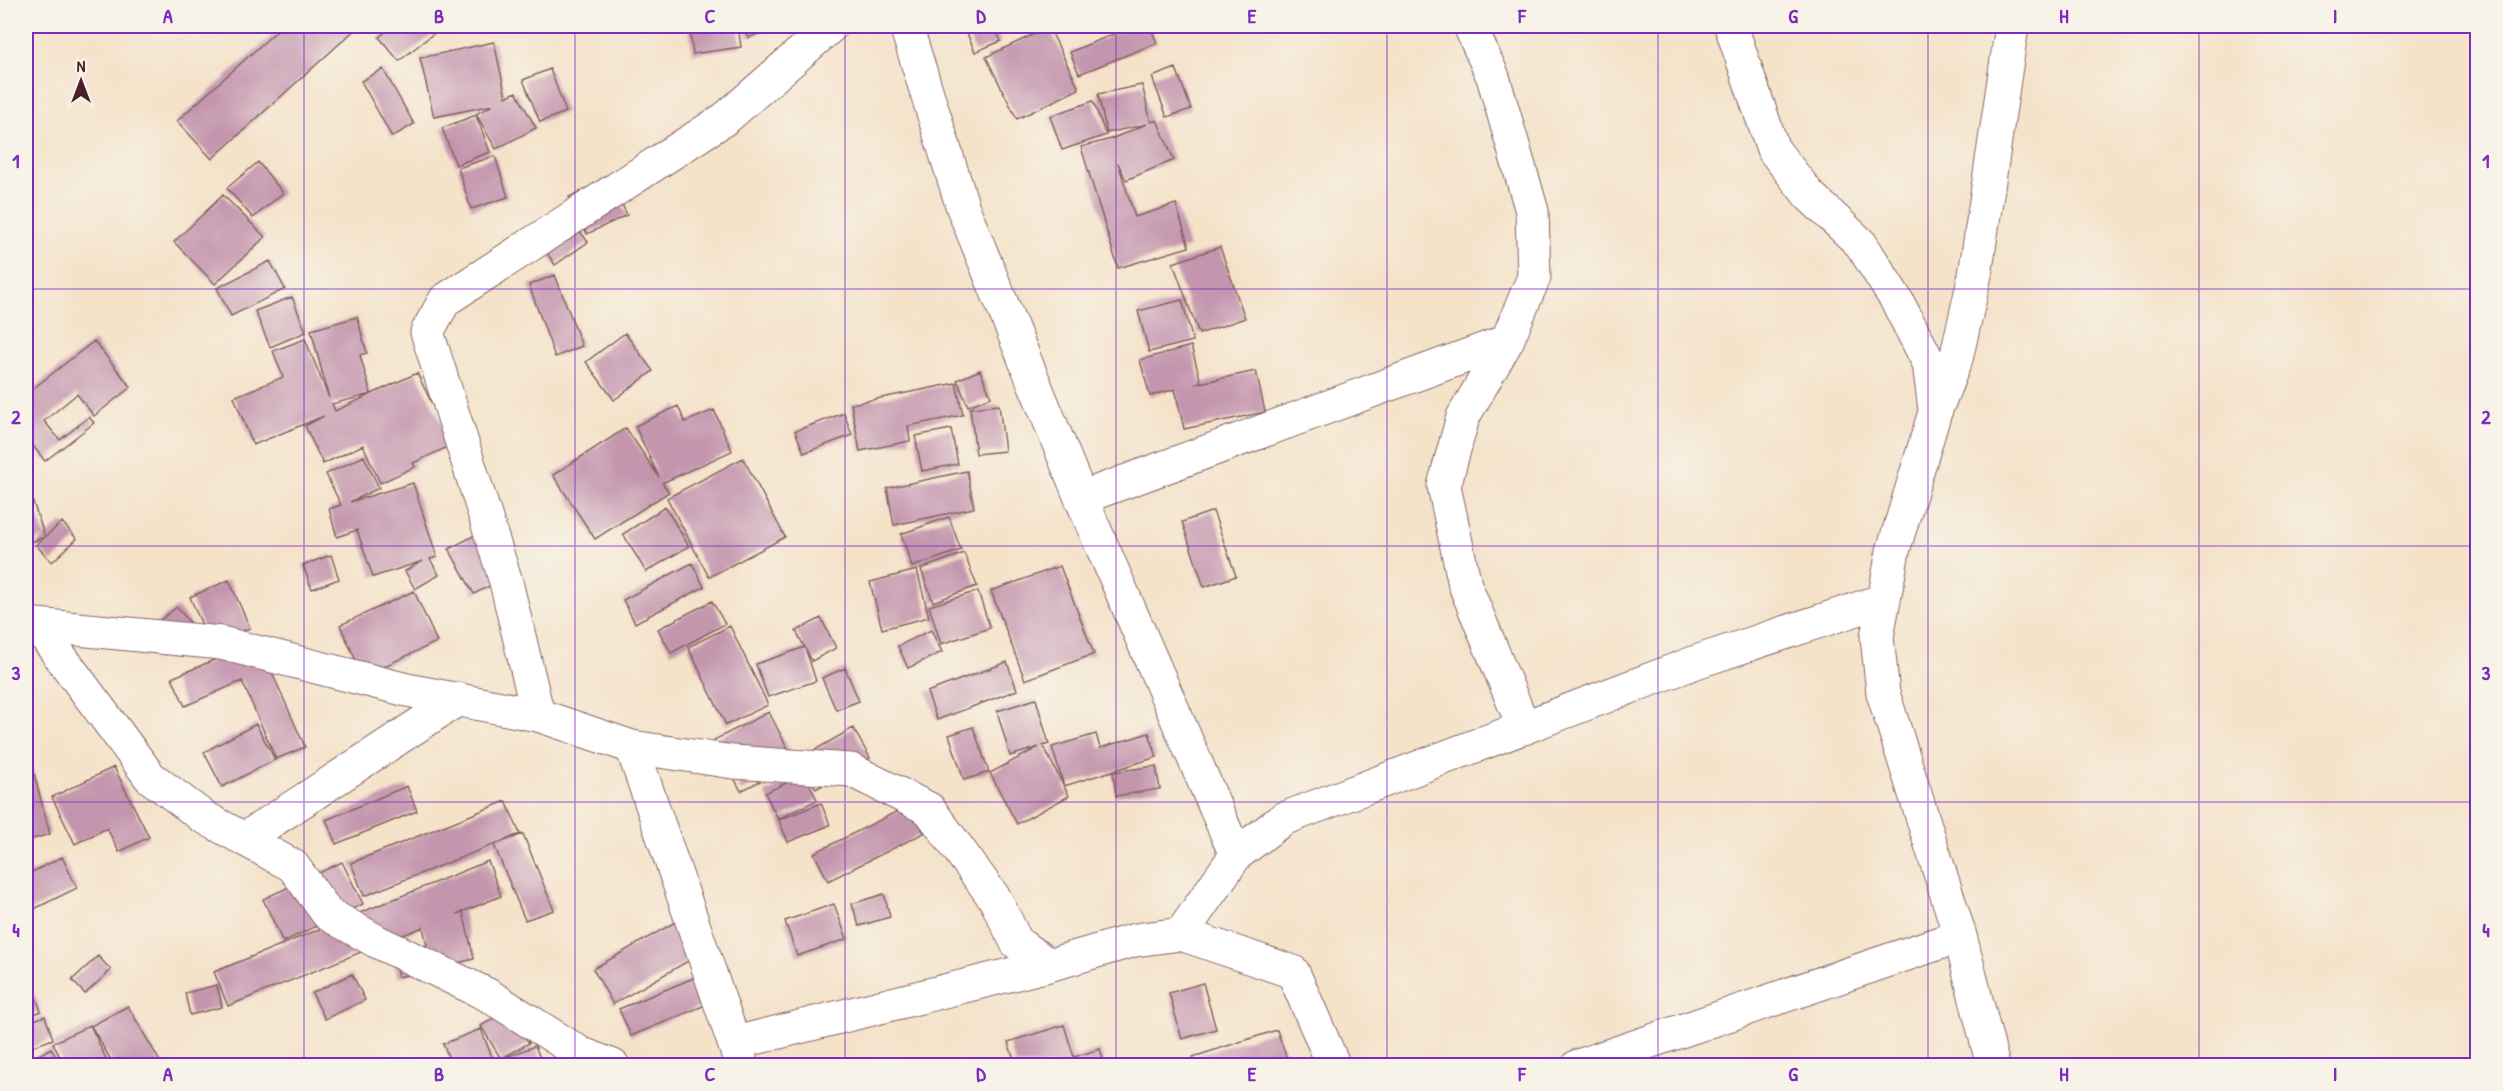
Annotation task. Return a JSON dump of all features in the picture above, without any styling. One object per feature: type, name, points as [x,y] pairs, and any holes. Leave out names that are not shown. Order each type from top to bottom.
[{"type":"street","points":[[538,715],[506,582],[427,332],[446,300],[726,118],[831,26]]},
{"type":"street","points":[[906,26],[963,208],[1081,498],[1236,855]]},
{"type":"street","points":[[1470,26],[1493,77],[1532,211],[1534,277],[1507,341],[1463,417],[1444,486],[1465,585],[1524,728]]},
{"type":"street","points":[[1731,26],[1773,149],[1809,195],[1861,244],[1897,301],[1929,363],[1935,412]]},
{"type":"street","points":[[1994,1065],[1960,936],[1883,693],[1877,637],[1893,551],[1935,412],[1956,359],[1975,275],[2012,26]]},
{"type":"street","points":[[1081,498],[1507,341]]},
{"type":"street","points":[[1181,934],[1236,855],[1283,819],[1696,662],[1884,600]]},
{"type":"street","points":[[31,624],[221,643],[406,690],[538,715],[632,747],[733,762],[851,770],[929,809],[995,899],[1017,943],[1049,965]]},
{"type":"street","points":[[31,624],[150,777],[202,816],[246,838],[293,866],[328,914],[376,941],[488,995],[580,1053],[613,1065]]},
{"type":"street","points":[[246,838],[458,699]]},
{"type":"street","points":[[632,747],[739,1054],[1135,940],[1181,934],[1293,972],[1334,1065]]},
{"type":"street","points":[[1578,1065],[1657,1052],[1960,936]]},
{"type":"building","points":[[282,26],[359,26],[212,159],[177,121]]},
{"type":"building","points":[[393,26],[443,26],[399,61],[379,37]]},
{"type":"building","points":[[689,26],[738,26],[741,47],[693,54]]},
{"type":"building","points":[[743,26],[777,26],[748,38]]},
{"type":"building","points":[[964,26],[994,26],[1001,41],[975,52]]},
{"type":"building","points":[[1133,26],[1150,26],[1157,43],[1079,74],[1070,52]]},
{"type":"building","points":[[1049,27],[1079,89],[1017,119],[986,57]]},
{"type":"building","points":[[494,42],[506,97],[516,92],[536,128],[496,149],[476,114],[493,105],[434,117],[420,58]]},
{"type":"building","points":[[1176,68],[1191,109],[1167,117],[1152,77]]},
{"type":"building","points":[[383,69],[414,124],[392,137],[361,81]]},
{"type":"building","points":[[550,69],[566,112],[540,122],[523,80]]},
{"type":"building","points":[[1142,85],[1151,122],[1157,120],[1174,160],[1126,180],[1118,163],[1135,217],[1176,204],[1189,247],[1118,268],[1081,147],[1111,139],[1147,124],[1107,133],[1098,94]]},
{"type":"building","points":[[1093,101],[1106,135],[1062,150],[1050,116]]},
{"type":"building","points":[[476,115],[490,152],[456,165],[442,128]]},
{"type":"building","points":[[495,156],[508,197],[471,209],[458,168]]},
{"type":"building","points":[[258,162],[283,193],[253,218],[227,188]]},
{"type":"building","points":[[609,178],[627,215],[587,234],[569,197]]},
{"type":"building","points":[[223,195],[265,237],[215,284],[174,242]]},
{"type":"building","points":[[565,210],[588,242],[555,265],[533,232]]},
{"type":"building","points":[[1220,247],[1245,318],[1199,334],[1173,263]]},
{"type":"building","points":[[270,261],[285,289],[231,316],[217,288]]},
{"type":"building","points":[[555,275],[582,346],[555,357],[529,285]]},
{"type":"building","points":[[292,297],[306,332],[270,347],[255,311]]},
{"type":"building","points":[[1182,300],[1193,341],[1149,352],[1138,311]]},
{"type":"building","points":[[357,317],[367,353],[360,355],[371,394],[332,404],[335,411],[417,373],[452,445],[413,463],[415,467],[380,483],[363,445],[323,464],[305,426],[324,416],[253,445],[234,397],[283,377],[273,351],[305,339],[329,398],[311,330]]},
{"type":"building","points":[[625,333],[653,371],[614,400],[586,362]]},
{"type":"building","points":[[94,341],[131,387],[94,416],[77,394],[44,421],[60,440],[89,417],[94,423],[45,461],[26,437],[26,394]]},
{"type":"building","points":[[1191,346],[1201,382],[1195,384],[1256,371],[1265,412],[1184,429],[1175,389],[1150,396],[1140,360]]},
{"type":"building","points":[[980,370],[991,397],[968,406],[957,380]]},
{"type":"building","points":[[956,383],[963,415],[908,426],[910,441],[860,451],[851,404]]},
{"type":"building","points":[[999,405],[1005,451],[976,454],[970,408]]},
{"type":"building","points":[[678,406],[685,422],[714,410],[732,451],[662,483],[669,492],[595,539],[553,475],[626,428],[659,477],[635,426]]},
{"type":"building","points":[[844,413],[852,435],[804,453],[795,431]]},
{"type":"building","points":[[951,429],[958,464],[922,471],[915,436]]},
{"type":"building","points":[[364,456],[379,488],[350,502],[413,483],[437,557],[430,559],[439,575],[415,589],[405,571],[423,561],[373,577],[357,530],[337,537],[329,509],[341,505],[326,474]]},
{"type":"building","points":[[743,458],[785,537],[709,577],[667,498]]},
{"type":"building","points":[[967,471],[974,508],[894,525],[887,488]]},
{"type":"building","points":[[33,502],[45,537],[26,544],[26,505]]},
{"type":"building","points":[[665,507],[689,546],[646,572],[623,534]]},
{"type":"building","points":[[1213,511],[1236,576],[1204,587],[1182,522]]},
{"type":"building","points":[[949,517],[961,550],[912,567],[901,534]]},
{"type":"building","points":[[62,522],[77,539],[52,562],[36,545]]},
{"type":"building","points":[[486,529],[511,575],[474,594],[449,549]]},
{"type":"building","points":[[964,553],[977,586],[933,602],[921,569]]},
{"type":"building","points":[[331,555],[339,579],[312,589],[303,565]]},
{"type":"building","points":[[692,563],[704,587],[635,623],[623,600]]},
{"type":"building","points":[[1060,566],[1094,654],[1025,680],[991,591]]},
{"type":"building","points":[[917,570],[929,617],[882,629],[870,582]]},
{"type":"building","points":[[229,580],[250,628],[210,644],[190,597]]},
{"type":"building","points":[[414,591],[437,642],[363,676],[340,625]]},
{"type":"building","points":[[978,591],[990,628],[941,644],[929,606]]},
{"type":"building","points":[[712,601],[725,624],[671,653],[658,629]]},
{"type":"building","points":[[177,607],[196,630],[165,655],[146,631]]},
{"type":"building","points":[[821,618],[836,648],[812,661],[796,631]]},
{"type":"building","points":[[730,626],[768,705],[726,725],[688,647]]},
{"type":"building","points":[[931,630],[942,652],[908,668],[898,646]]},
{"type":"building","points":[[258,641],[305,747],[276,759],[242,681],[185,706],[172,678]]},
{"type":"building","points":[[805,647],[816,681],[768,697],[756,664]]},
{"type":"building","points":[[1007,662],[1017,690],[937,720],[927,692]]},
{"type":"building","points":[[845,668],[859,701],[836,710],[822,678]]},
{"type":"building","points":[[1036,699],[1049,744],[1043,746],[1069,796],[1017,824],[990,773],[1039,747],[1010,756],[997,711]]},
{"type":"building","points":[[769,712],[795,763],[741,791],[714,740]]},
{"type":"building","points":[[256,724],[275,760],[222,787],[204,752]]},
{"type":"building","points":[[973,727],[989,772],[964,780],[949,735]]},
{"type":"building","points":[[853,728],[870,758],[816,789],[799,759]]},
{"type":"building","points":[[1149,733],[1157,757],[1064,786],[1052,747],[1096,734],[1100,748]]},
{"type":"building","points":[[1156,766],[1160,789],[1116,796],[1113,772]]},
{"type":"building","points":[[114,767],[149,837],[119,852],[107,828],[75,844],[52,797]]},
{"type":"building","points":[[33,770],[50,834],[26,841],[26,772]]},
{"type":"building","points":[[805,774],[817,800],[778,819],[765,793]]},
{"type":"building","points":[[407,786],[417,811],[336,844],[326,820]]},
{"type":"building","points":[[506,801],[520,834],[364,896],[351,863]]},
{"type":"building","points":[[821,803],[830,825],[788,842],[779,820]]},
{"type":"building","points":[[910,805],[924,833],[828,881],[814,853]]},
{"type":"building","points":[[523,834],[554,910],[525,920],[494,845]]},
{"type":"building","points":[[62,857],[77,888],[26,913],[26,875]]},
{"type":"building","points":[[488,861],[501,896],[457,914],[463,912],[474,959],[398,977],[392,953],[427,945],[423,927],[228,1006],[214,972]]},
{"type":"building","points":[[342,862],[363,904],[283,942],[263,899]]},
{"type":"building","points":[[884,894],[890,917],[859,926],[852,904]]},
{"type":"building","points":[[834,904],[847,939],[797,956],[785,921]]},
{"type":"building","points":[[677,921],[697,956],[613,1004],[593,969]]},
{"type":"building","points":[[98,956],[111,970],[85,994],[72,980]]},
{"type":"building","points":[[352,974],[365,1000],[325,1019],[312,993]]},
{"type":"building","points":[[703,974],[715,1001],[631,1036],[619,1009]]},
{"type":"building","points":[[1203,983],[1216,1029],[1182,1039],[1169,993]]},
{"type":"building","points":[[217,985],[222,1007],[190,1015],[185,993]]},
{"type":"building","points":[[35,995],[41,1011],[26,1018],[26,999]]},
{"type":"building","points":[[128,1006],[162,1065],[114,1065],[91,1026]]},
{"type":"building","points":[[509,1009],[529,1043],[501,1059],[481,1026]]},
{"type":"building","points":[[45,1016],[53,1039],[26,1049],[26,1023]]},
{"type":"building","points":[[90,1025],[109,1065],[64,1065],[53,1043]]},
{"type":"building","points":[[1064,1025],[1074,1057],[1100,1049],[1105,1065],[1016,1065],[1008,1042]]},
{"type":"building","points":[[481,1029],[494,1062],[535,1046],[543,1065],[452,1065],[443,1044]]},
{"type":"building","points":[[1277,1030],[1289,1065],[1196,1065],[1193,1057]]},
{"type":"building","points":[[51,1048],[60,1065],[26,1065],[26,1062]]}]
